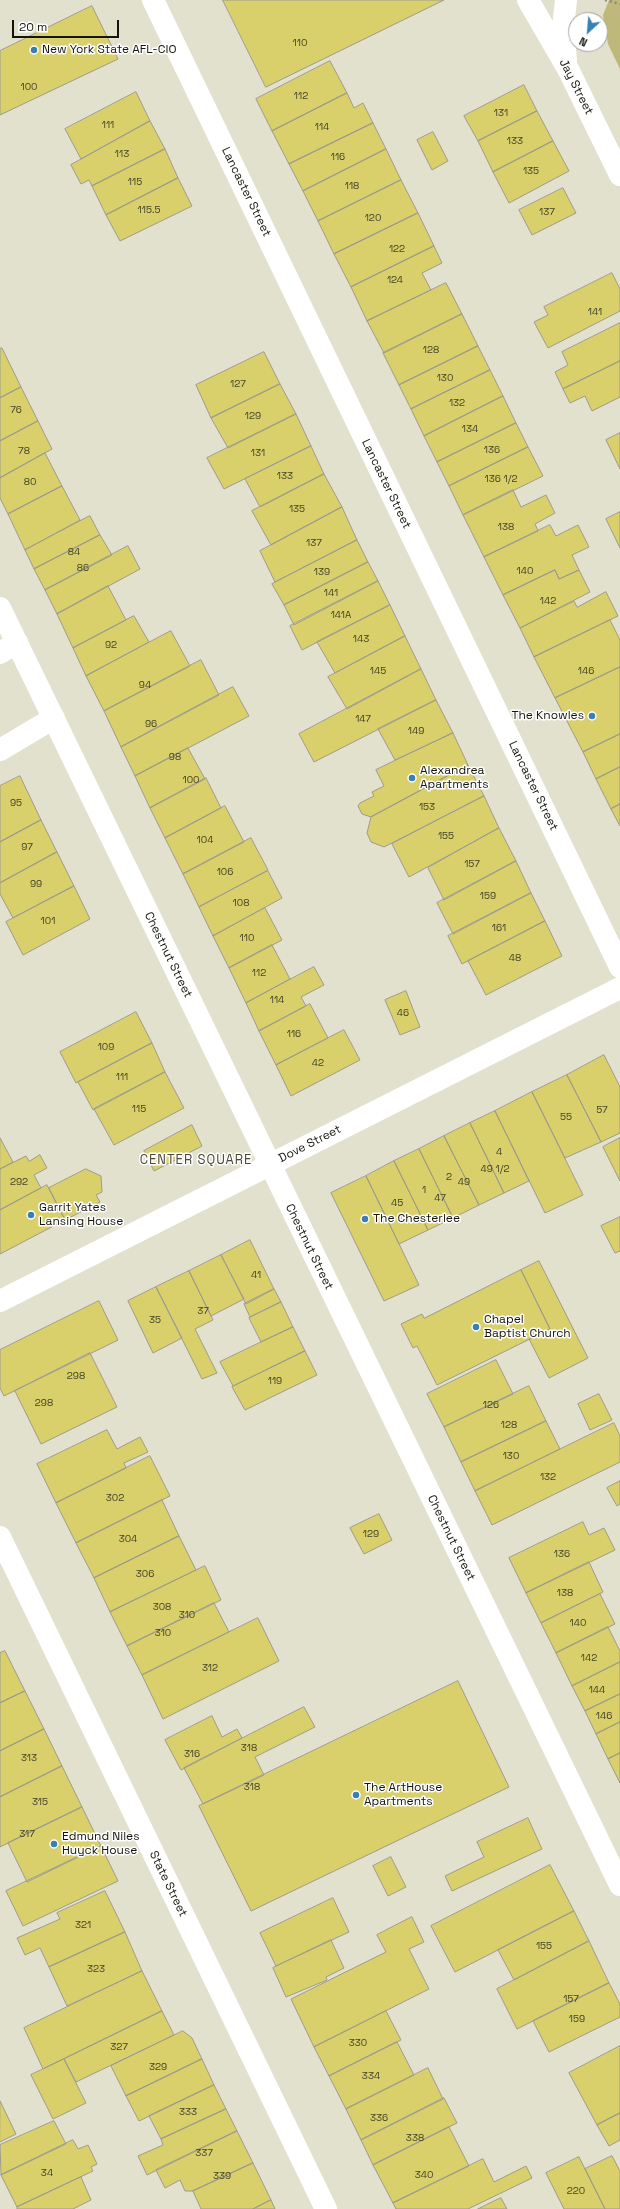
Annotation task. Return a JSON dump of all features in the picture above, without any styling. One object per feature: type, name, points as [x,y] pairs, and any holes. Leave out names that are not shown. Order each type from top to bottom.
[{"type":"street","name":"Lancaster Street","points":[[153,0],[620,967]]},
{"type":"street","name":"Jay Street","points":[[528,0],[568,69],[620,175]]},
{"type":"street","points":[[566,0],[563,28],[568,69]]},
{"type":"street","name":"Chestnut Street","points":[[0,608],[8,648],[54,718],[620,1885]]},
{"type":"street","points":[[0,750],[54,718]]},
{"type":"street","name":"Dove Street","points":[[0,1301],[620,988]]},
{"type":"street","name":"State Street","points":[[0,1537],[326,2209]]},
{"type":"path","points":[[605,0],[620,4]]},
{"type":"shaded area","points":[[609,0],[620,0],[620,69],[608,44],[608,12],[604,12]]},
{"type":"building","points":[[223,0],[444,0],[266,87]]},
{"type":"building","points":[[92,6],[118,59],[0,115],[0,51]]},
{"type":"building","points":[[330,61],[347,93],[272,131],[256,99]]},
{"type":"building","points":[[524,85],[537,111],[478,141],[464,116]]},
{"type":"building","points":[[136,92],[150,121],[81,159],[65,129]]},
{"type":"building","points":[[347,93],[354,108],[363,103],[373,123],[289,164],[272,131]]},
{"type":"building","points":[[537,111],[553,141],[493,172],[478,141]]},
{"type":"building","points":[[150,121],[165,149],[92,186],[89,180],[81,184],[71,165]]},
{"type":"building","points":[[373,123],[386,149],[303,191],[289,164]]},
{"type":"building","points":[[433,132],[448,161],[432,170],[417,140]]},
{"type":"building","points":[[553,141],[569,171],[509,203],[493,172]]},
{"type":"building","points":[[165,149],[178,178],[106,215],[92,186]]},
{"type":"building","points":[[386,149],[401,180],[318,221],[303,191]]},
{"type":"building","points":[[178,178],[192,206],[120,241],[106,215]]},
{"type":"building","points":[[401,180],[418,213],[334,254],[318,221]]},
{"type":"building","points":[[563,188],[576,213],[532,235],[519,210]]},
{"type":"building","points":[[418,213],[434,246],[351,287],[334,254]]},
{"type":"building","points":[[434,246],[442,263],[422,273],[431,290],[367,321],[351,287]]},
{"type":"building","points":[[612,273],[620,289],[620,311],[548,348],[534,322],[548,315],[544,307]]},
{"type":"building","points":[[446,283],[462,314],[384,353],[367,321]]},
{"type":"building","points":[[462,314],[478,346],[399,385],[383,353]]},
{"type":"building","points":[[620,323],[620,361],[563,389],[555,372],[568,365],[562,352]]},
{"type":"building","points":[[478,346],[490,370],[411,409],[399,385]]},
{"type":"building","points":[[2,348],[21,387],[0,398],[0,349]]},
{"type":"building","points":[[264,352],[280,384],[211,418],[196,385]]},
{"type":"building","points":[[620,361],[620,397],[592,411],[585,396],[570,403],[563,389]]},
{"type":"building","points":[[490,370],[503,396],[424,436],[411,409]]},
{"type":"building","points":[[280,384],[296,414],[228,448],[211,418]]},
{"type":"building","points":[[21,387],[38,421],[0,441],[0,398]]},
{"type":"building","points":[[503,396],[516,423],[437,462],[424,436]]},
{"type":"building","points":[[296,414],[311,446],[224,489],[207,458]]},
{"type":"building","points":[[38,421],[52,449],[0,478],[0,441]]},
{"type":"building","points":[[516,423],[528,447],[449,486],[437,462]]},
{"type":"building","points":[[620,433],[620,469],[606,440]]},
{"type":"building","points":[[311,446],[324,474],[260,507],[245,479]]},
{"type":"building","points":[[528,447],[543,476],[463,515],[449,486]]},
{"type":"building","points":[[45,453],[62,486],[8,514],[0,498],[0,478]]},
{"type":"building","points":[[324,474],[342,507],[271,545],[252,511]]},
{"type":"building","points":[[62,486],[80,520],[25,550],[8,514]]},
{"type":"building","points":[[513,490],[521,507],[546,495],[555,513],[535,524],[538,531],[484,557],[463,515]]},
{"type":"building","points":[[342,507],[357,540],[275,582],[260,551]]},
{"type":"building","points":[[620,512],[620,548],[606,519]]},
{"type":"building","points":[[90,516],[100,535],[34,569],[25,550]]},
{"type":"building","points":[[550,525],[556,536],[578,525],[589,547],[572,555],[579,570],[559,579],[555,570],[503,595],[484,557]]},
{"type":"building","points":[[100,535],[112,555],[45,590],[34,569]]},
{"type":"building","points":[[357,540],[368,562],[284,605],[272,584]]},
{"type":"building","points":[[128,546],[140,569],[57,614],[45,590]]},
{"type":"building","points":[[368,562],[378,581],[294,625],[284,605]]},
{"type":"building","points":[[555,570],[559,579],[579,570],[590,592],[520,628],[503,595]]},
{"type":"building","points":[[378,581],[390,605],[302,650],[290,626]]},
{"type":"building","points":[[108,586],[126,620],[73,648],[57,614]]},
{"type":"building","points":[[606,592],[618,616],[534,657],[520,628],[574,601],[577,607]]},
{"type":"building","points":[[390,605],[405,636],[335,673],[317,642]]},
{"type":"building","points":[[134,616],[149,642],[86,676],[73,648]]},
{"type":"building","points":[[610,620],[620,640],[620,667],[555,698],[534,657]]},
{"type":"building","points":[[171,631],[190,666],[104,711],[86,676]]},
{"type":"building","points":[[405,636],[421,669],[347,709],[328,677]]},
{"type":"building","points":[[201,660],[219,695],[121,747],[104,711]]},
{"type":"building","name":"The Knowles","points":[[620,667],[620,734],[583,752],[555,698]]},
{"type":"building","points":[[421,669],[436,700],[314,762],[299,734]]},
{"type":"building","points":[[233,687],[249,716],[135,776],[121,747]]},
{"type":"building","points":[[436,700],[453,733],[395,760],[378,729]]},
{"type":"building","name":"Alexandrea Apartments","points":[[453,733],[468,765],[371,817],[362,814],[358,806],[360,803],[374,796],[372,792],[384,786],[376,770]]},
{"type":"building","points":[[620,734],[620,767],[596,779],[583,752]]},
{"type":"building","points":[[188,748],[205,779],[150,808],[135,776]]},
{"type":"building","points":[[468,765],[484,796],[384,847],[371,842],[367,833],[371,817]]},
{"type":"building","points":[[620,767],[620,804],[611,809],[596,779]]},
{"type":"building","points":[[20,776],[41,820],[0,842],[0,786]]},
{"type":"building","points":[[206,778],[221,808],[165,838],[150,808]]},
{"type":"building","points":[[484,796],[499,828],[409,877],[392,844]]},
{"type":"building","points":[[620,804],[620,826],[611,809]]},
{"type":"building","points":[[225,806],[244,842],[183,874],[165,838]]},
{"type":"building","points":[[41,820],[57,852],[0,883],[0,842]]},
{"type":"building","points":[[499,828],[516,861],[444,900],[428,868]]},
{"type":"building","points":[[251,838],[268,870],[199,907],[183,874]]},
{"type":"building","points":[[57,852],[74,886],[13,918],[0,894],[0,883]]},
{"type":"building","points":[[516,861],[531,893],[453,934],[437,903]]},
{"type":"building","points":[[268,871],[282,898],[213,936],[199,907]]},
{"type":"building","points":[[74,886],[90,919],[23,955],[6,922]]},
{"type":"building","points":[[531,893],[545,921],[462,964],[448,936]]},
{"type":"building","points":[[265,908],[282,940],[229,968],[213,936]]},
{"type":"building","points":[[545,921],[562,956],[486,995],[468,961]]},
{"type":"building","points":[[272,945],[290,979],[246,1003],[229,968]]},
{"type":"building","points":[[314,967],[324,985],[301,997],[306,1006],[259,1031],[246,1003]]},
{"type":"building","points":[[406,991],[420,1027],[400,1035],[385,1000]]},
{"type":"building","points":[[310,1004],[328,1038],[276,1065],[259,1031]]},
{"type":"building","points":[[136,1012],[152,1043],[76,1083],[60,1052]]},
{"type":"building","points":[[344,1030],[360,1060],[291,1096],[276,1065]]},
{"type":"building","points":[[152,1043],[165,1072],[93,1110],[78,1082]]},
{"type":"building","points":[[604,1055],[620,1087],[620,1133],[601,1142],[567,1075]]},
{"type":"building","points":[[165,1072],[184,1108],[114,1145],[94,1109]]},
{"type":"building","points":[[567,1075],[601,1142],[565,1158],[532,1092]]},
{"type":"building","points":[[532,1092],[583,1195],[545,1213],[495,1111]]},
{"type":"building","points":[[495,1111],[529,1181],[504,1193],[470,1123]]},
{"type":"building","points":[[470,1123],[504,1193],[479,1205],[444,1136]]},
{"type":"building","points":[[192,1125],[202,1146],[154,1171],[144,1151]]},
{"type":"building","points":[[444,1136],[479,1205],[453,1218],[419,1149]]},
{"type":"building","points":[[0,1138],[13,1162],[0,1169]]},
{"type":"building","points":[[620,1138],[620,1181],[603,1147]]},
{"type":"building","points":[[419,1149],[453,1218],[428,1230],[394,1161]]},
{"type":"building","points":[[40,1155],[47,1168],[34,1175],[41,1188],[0,1210],[0,1169],[26,1156],[29,1161]]},
{"type":"building","points":[[394,1161],[428,1230],[399,1244],[366,1176]]},
{"type":"building","points":[[86,1169],[101,1176],[102,1192],[96,1195],[100,1202],[65,1220],[49,1188]]},
{"type":"building","name":"The Chesterlee","points":[[366,1176],[419,1285],[384,1301],[331,1193]]},
{"type":"building","name":"Garrit Yates Lansing House","points":[[47,1185],[65,1220],[0,1254],[0,1210]]},
{"type":"building","points":[[620,1217],[620,1251],[615,1253],[601,1226]]},
{"type":"building","points":[[250,1240],[274,1289],[246,1304],[221,1255]]},
{"type":"building","points":[[221,1255],[244,1299],[211,1316],[189,1271]]},
{"type":"building","points":[[539,1261],[588,1358],[549,1378],[529,1339],[550,1329],[521,1270]]},
{"type":"building","name":"Chapel Baptist Church","points":[[521,1270],[550,1329],[437,1385],[417,1346],[413,1348],[401,1324],[422,1314],[424,1318]]},
{"type":"building","points":[[189,1271],[213,1320],[195,1329],[217,1373],[202,1379],[156,1287]]},
{"type":"building","points":[[156,1287],[182,1338],[153,1353],[128,1301]]},
{"type":"building","points":[[274,1289],[281,1302],[250,1317],[244,1304]]},
{"type":"building","points":[[99,1301],[118,1340],[4,1396],[0,1388],[0,1350]]},
{"type":"building","points":[[281,1302],[293,1327],[261,1342],[249,1318]]},
{"type":"building","points":[[293,1327],[305,1351],[233,1386],[220,1362]]},
{"type":"building","points":[[305,1351],[317,1375],[245,1410],[232,1387]]},
{"type":"building","points":[[90,1353],[117,1407],[41,1444],[15,1391]]},
{"type":"building","points":[[496,1360],[513,1394],[444,1427],[427,1394]]},
{"type":"building","points":[[529,1386],[546,1421],[461,1462],[444,1427]]},
{"type":"building","points":[[599,1394],[612,1420],[590,1430],[578,1404]]},
{"type":"building","points":[[546,1421],[560,1449],[475,1491],[461,1462]]},
{"type":"building","points":[[614,1423],[620,1436],[620,1462],[492,1525],[475,1491]]},
{"type":"building","points":[[107,1430],[117,1449],[140,1437],[148,1452],[124,1463],[126,1468],[56,1503],[37,1464]]},
{"type":"building","points":[[150,1456],[170,1496],[76,1543],[56,1503]]},
{"type":"building","points":[[620,1481],[620,1504],[617,1506],[607,1488]]},
{"type":"building","points":[[162,1500],[179,1536],[94,1578],[76,1543]]},
{"type":"building","points":[[379,1514],[392,1540],[364,1554],[350,1528]]},
{"type":"building","points":[[583,1522],[589,1535],[604,1528],[615,1550],[526,1593],[509,1558]]},
{"type":"building","points":[[179,1536],[196,1570],[110,1612],[94,1578]]},
{"type":"building","points":[[589,1562],[603,1592],[541,1623],[526,1593]]},
{"type":"building","points":[[205,1566],[221,1600],[127,1646],[110,1612]]},
{"type":"building","points":[[600,1594],[615,1624],[556,1653],[541,1623]]},
{"type":"building","points":[[214,1603],[229,1632],[142,1675],[127,1646]]},
{"type":"building","points":[[258,1618],[279,1661],[163,1719],[142,1675]]},
{"type":"building","points":[[608,1627],[620,1651],[620,1662],[572,1686],[556,1653]]},
{"type":"building","points":[[5,1651],[25,1691],[0,1703],[0,1653]]},
{"type":"building","points":[[620,1662],[620,1694],[585,1711],[572,1686]]},
{"type":"building","name":"The ArtHouse Apartments","points":[[458,1681],[509,1787],[251,1911],[199,1806]]},
{"type":"building","points":[[25,1691],[44,1729],[0,1751],[0,1703]]},
{"type":"building","points":[[620,1694],[620,1722],[596,1734],[585,1711]]},
{"type":"building","points":[[304,1707],[315,1727],[255,1757],[264,1775],[203,1804],[184,1768]]},
{"type":"building","points":[[212,1716],[222,1737],[237,1729],[242,1738],[181,1770],[165,1740]]},
{"type":"building","points":[[620,1722],[620,1753],[608,1759],[596,1734]]},
{"type":"building","points":[[44,1729],[62,1766],[0,1797],[0,1751]]},
{"type":"building","points":[[620,1753],[620,1783],[608,1759]]},
{"type":"building","points":[[62,1766],[82,1807],[0,1847],[0,1797]]},
{"type":"building","name":"Edmund Niles Huyck House","points":[[82,1807],[101,1846],[27,1882],[8,1843]]},
{"type":"building","points":[[528,1818],[542,1849],[452,1891],[445,1876],[484,1857],[477,1842]]},
{"type":"building","points":[[101,1846],[118,1881],[23,1926],[6,1891]]},
{"type":"building","points":[[391,1857],[406,1887],[388,1896],[373,1866]]},
{"type":"building","points":[[550,1865],[574,1911],[455,1972],[431,1926]]},
{"type":"building","points":[[105,1891],[125,1932],[49,1967],[40,1948],[25,1955],[17,1938],[60,1919],[57,1913]]},
{"type":"building","points":[[333,1898],[349,1932],[276,1966],[260,1933]]},
{"type":"building","points":[[574,1911],[589,1941],[514,1980],[498,1950]]},
{"type":"building","points":[[412,1917],[424,1942],[409,1949],[429,1989],[314,2047],[291,1999],[386,1952],[377,1935]]},
{"type":"building","points":[[125,1932],[142,1971],[67,2006],[49,1967]]},
{"type":"building","points":[[331,1940],[344,1968],[326,1977],[327,1980],[286,1997],[273,1968]]},
{"type":"building","points":[[589,1941],[609,1983],[517,2029],[497,1989]]},
{"type":"building","points":[[142,1971],[162,2011],[43,2069],[24,2028]]},
{"type":"building","points":[[609,1983],[620,2004],[620,2017],[549,2052],[533,2021]]},
{"type":"building","points":[[162,2011],[174,2035],[76,2082],[64,2059]]},
{"type":"building","points":[[386,2011],[401,2040],[329,2076],[314,2047]]},
{"type":"building","points":[[183,2031],[192,2038],[202,2059],[126,2096],[111,2066]]},
{"type":"building","points":[[397,2042],[414,2075],[346,2109],[329,2076]]},
{"type":"building","points":[[620,2046],[620,2113],[597,2125],[569,2073]]},
{"type":"building","points":[[64,2059],[86,2103],[53,2119],[31,2075]]},
{"type":"building","points":[[202,2059],[214,2085],[139,2121],[126,2096]]},
{"type":"building","points":[[428,2068],[443,2099],[361,2140],[346,2109]]},
{"type":"building","points":[[214,2085],[226,2109],[161,2139],[149,2116]]},
{"type":"building","points":[[444,2098],[457,2123],[373,2165],[361,2140]]},
{"type":"building","points":[[0,2101],[16,2134],[0,2142]]},
{"type":"building","points":[[226,2109],[237,2131],[147,2175],[138,2156],[163,2145],[161,2139]]},
{"type":"building","points":[[620,2113],[620,2140],[609,2146],[597,2125]]},
{"type":"building","points":[[54,2121],[66,2144],[1,2175],[0,2145]]},
{"type":"building","points":[[449,2127],[469,2166],[393,2203],[373,2165]]},
{"type":"building","points":[[237,2131],[253,2163],[193,2191],[185,2191],[180,2180],[165,2188],[156,2170]]},
{"type":"building","points":[[73,2140],[78,2149],[88,2145],[97,2164],[91,2167],[93,2171],[17,2207],[1,2175]]},
{"type":"building","points":[[612,2156],[620,2171],[620,2209],[605,2209],[585,2169]]},
{"type":"building","points":[[579,2157],[605,2209],[564,2209],[546,2173]]},
{"type":"building","points":[[483,2159],[494,2182],[526,2166],[532,2178],[468,2209],[396,2209],[393,2203]]},
{"type":"building","points":[[253,2163],[271,2200],[253,2209],[201,2209],[193,2191]]},
{"type":"building","points":[[81,2177],[91,2200],[73,2209],[17,2209],[17,2207]]},
{"type":"building","points":[[501,2198],[507,2209],[478,2209]]},
{"type":"building","points":[[271,2200],[275,2209],[253,2209]]},
{"type":"place","name":"New York State AFL-CIO","points":[[34,50]]},
{"type":"place","name":"The Knowles","points":[[592,716]]},
{"type":"place","name":"Alexandrea Apartments","points":[[412,778]]},
{"type":"place","name":"Garrit Yates Lansing House","points":[[31,1215]]},
{"type":"place","name":"The Chesterlee","points":[[365,1219]]},
{"type":"place","name":"Chapel Baptist Church","points":[[476,1327]]},
{"type":"place","name":"The ArtHouse Apartments","points":[[356,1795]]},
{"type":"place","name":"Edmund Niles Huyck House","points":[[54,1844]]},
{"type":"district","name":"CENTER SQUARE","points":[[196,1160]]}]
